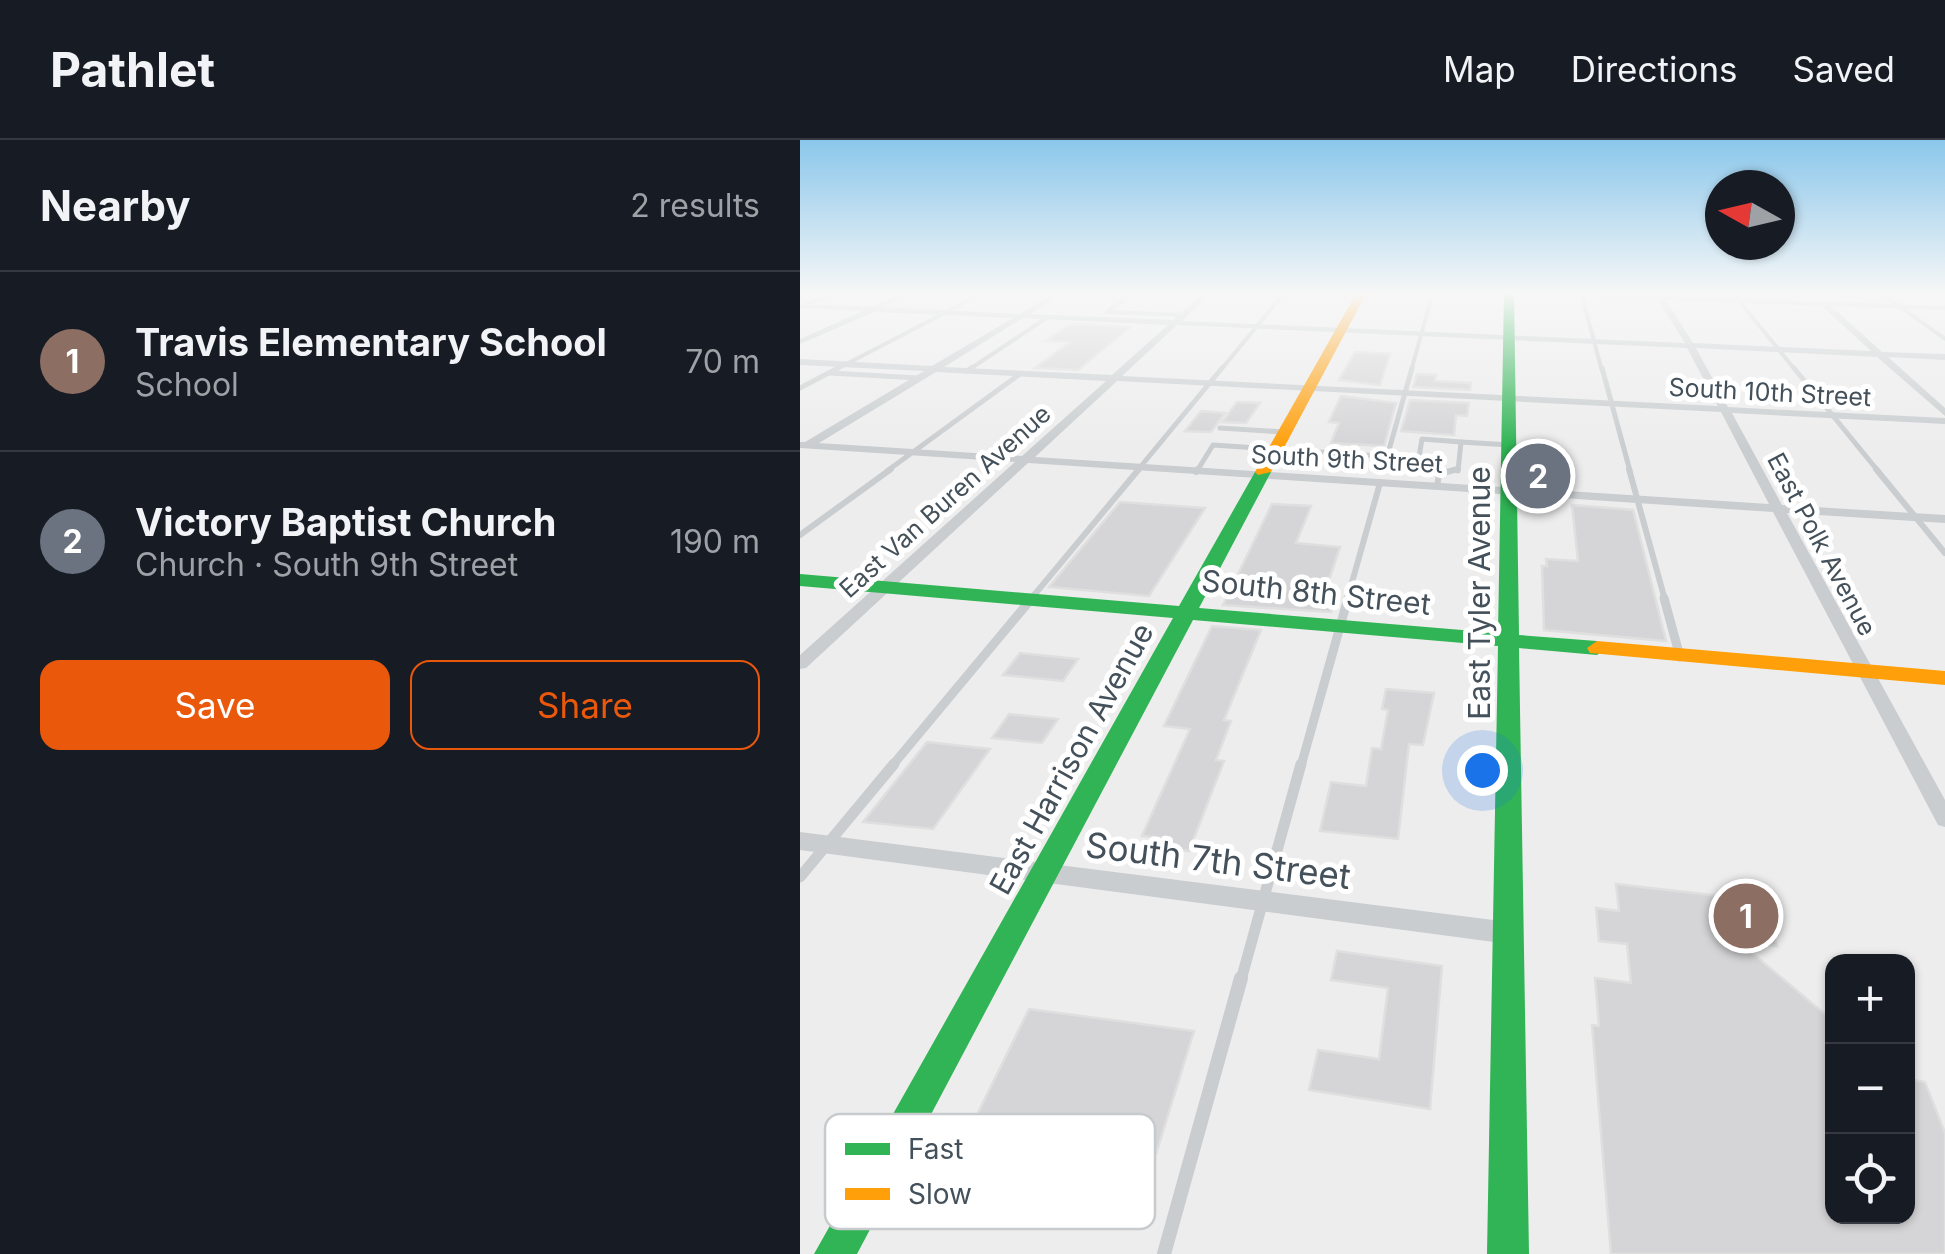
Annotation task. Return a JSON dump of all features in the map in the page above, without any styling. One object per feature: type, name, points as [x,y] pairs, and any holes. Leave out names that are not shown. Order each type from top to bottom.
[{"type":"main road","name":"East Harrison Avenue","points":[[912,1114],[1332,344]]},
{"type":"main road","name":"East Tyler Avenue","points":[[1507,344],[1508,1254]]},
{"type":"main road","name":"South 8th Street","points":[[800,580],[1188,610],[1510,643],[1945,678]]},
{"type":"main road","name":"East Harrison Avenue","points":[[835,1254],[849,1229]]},
{"type":"street","points":[[802,447],[974,344]]},
{"type":"street","name":"East Van Buren Avenue","points":[[800,664],[1152,344]]},
{"type":"street","points":[[1666,344],[1945,357]]},
{"type":"street","points":[[1869,344],[1945,413]]},
{"type":"street","name":"East Polk Avenue","points":[[1690,345],[1945,820]]},
{"type":"street","name":"South 10th Street","points":[[800,362],[1945,421]]},
{"type":"street","name":"South 9th Street","points":[[802,447],[1380,483],[1438,480],[1510,491],[1945,519]]},
{"type":"street","name":"South 7th Street","points":[[800,841],[1509,933]]},
{"type":"lane","points":[[800,388],[884,344]]},
{"type":"lane","points":[[967,371],[1008,344]]},
{"type":"lane","points":[[800,877],[1241,344]]},
{"type":"lane","points":[[1388,457],[1418,344]]},
{"type":"lane","points":[[1596,344],[1680,657]]},
{"type":"lane","points":[[1775,344],[1945,554]]},
{"type":"lane","points":[[828,373],[918,378]]},
{"type":"lane","points":[[800,535],[1020,374]]},
{"type":"lane","points":[[1220,428],[1280,441],[1422,459]]},
{"type":"lane","points":[[1461,442],[1456,451],[1458,472],[1438,480],[1417,469],[1424,449],[1422,440],[1510,444]]},
{"type":"lane","points":[[1196,472],[1214,445],[1280,441]]},
{"type":"lane","points":[[1164,1254],[1380,483]]},
{"type":"building","points":[[1067,344],[1109,344],[1078,370],[1035,368]]},
{"type":"building","points":[[1355,352],[1390,354],[1380,385],[1339,380]]},
{"type":"building","points":[[1417,374],[1436,375],[1435,381],[1471,383],[1470,390],[1413,387]]},
{"type":"building","points":[[1341,396],[1396,403],[1384,446],[1331,443],[1339,423],[1329,422]]},
{"type":"building","points":[[1410,400],[1469,403],[1467,416],[1456,415],[1454,435],[1401,431]]},
{"type":"building","points":[[1237,402],[1260,403],[1246,423],[1222,422]]},
{"type":"building","points":[[1201,411],[1225,413],[1211,432],[1185,431]]},
{"type":"building","points":[[1120,502],[1205,508],[1149,596],[1049,587]]},
{"type":"building","points":[[1272,504],[1311,506],[1296,543],[1340,547],[1327,586],[1338,587],[1331,612],[1223,605]]},
{"type":"building","points":[[1572,505],[1633,510],[1666,641],[1544,630],[1542,566],[1547,566],[1546,559],[1578,561]]},
{"type":"building","points":[[1212,626],[1261,630],[1224,720],[1231,721],[1216,760],[1224,761],[1189,851],[1168,848],[1171,839],[1142,836],[1190,729],[1164,726]]},
{"type":"building","points":[[1020,653],[1078,659],[1063,681],[1003,675]]},
{"type":"building","points":[[1386,689],[1434,693],[1423,745],[1409,744],[1398,839],[1320,831],[1331,782],[1366,786],[1372,748],[1381,749],[1388,710],[1382,709]]},
{"type":"building","points":[[1009,714],[1058,719],[1042,743],[992,738]]},
{"type":"building","points":[[927,742],[990,749],[933,829],[863,822]]},
{"type":"building","points":[[1616,884],[1763,901],[1777,946],[1739,942],[1825,1014],[1825,1224],[1915,1224],[1915,1080],[1925,1082],[1945,1133],[1945,1254],[1611,1254],[1592,1025],[1599,1026],[1595,978],[1631,983],[1627,944],[1599,941],[1596,908],[1619,911]]},
{"type":"building","points":[[1337,951],[1442,966],[1430,1109],[1309,1090],[1318,1050],[1379,1059],[1388,988],[1331,980]]},
{"type":"building","points":[[1029,1009],[1194,1031],[1156,1154],[1155,1114],[977,1114]]},
{"type":"traffic: fast","points":[[1508,1254],[1509,344]]},
{"type":"traffic: fast","points":[[912,1114],[1263,472]]},
{"type":"traffic: fast","points":[[800,580],[1597,648]]},
{"type":"traffic: fast","points":[[835,1254],[849,1229]]},
{"type":"traffic: slow","points":[[1263,472],[1333,344]]},
{"type":"traffic: slow","points":[[1597,648],[1945,678]]},
{"type":"place","name":"Victory Baptist Church","points":[[1538,476]]},
{"type":"place","name":"Travis Elementary School","points":[[1746,916]]}]
